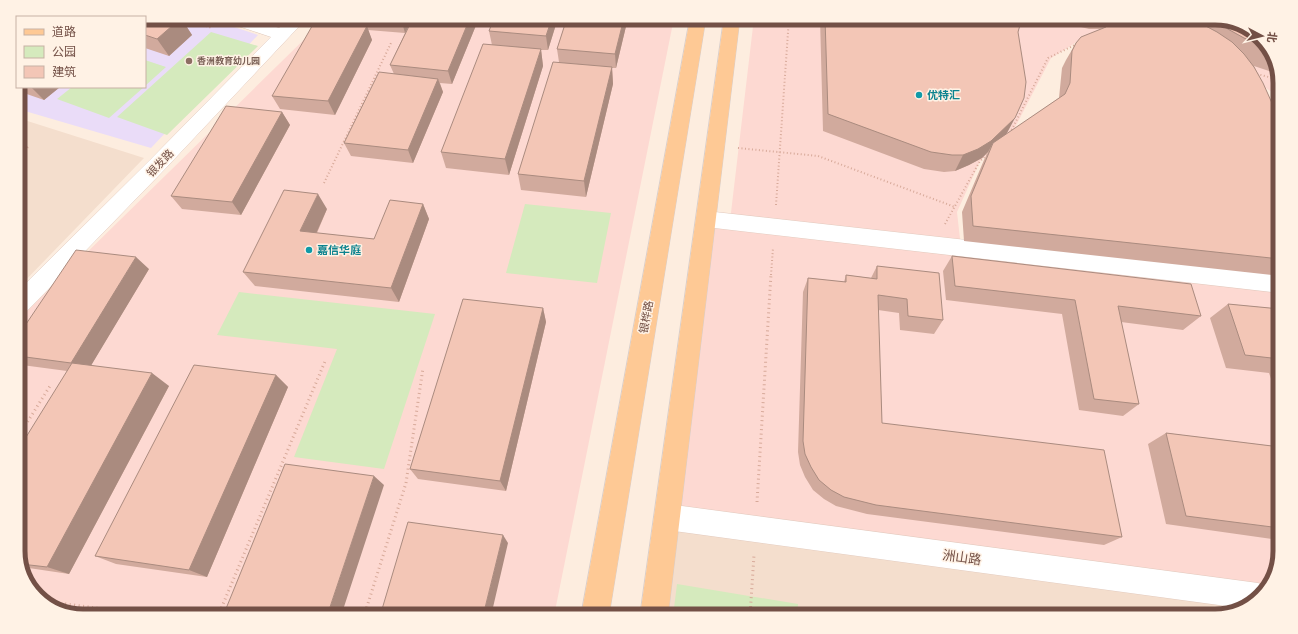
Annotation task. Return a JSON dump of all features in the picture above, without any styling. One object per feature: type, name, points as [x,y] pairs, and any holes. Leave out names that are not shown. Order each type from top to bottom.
[{"type":"main road","name":"银桦路","points":[[596,609],[697,25]]},
{"type":"main road","points":[[655,609],[731,25]]},
{"type":"street","points":[[253,25],[282,35]]},
{"type":"street","name":"银发路","points":[[25,298],[158,164],[292,25]]},
{"type":"street","points":[[706,219],[1273,283]]},
{"type":"street","name":"洲山路","points":[[667,517],[1251,596]]},
{"type":"path","points":[[750,609],[774,227],[788,25]]},
{"type":"path","points":[[1010,134],[1048,58],[1081,42]]},
{"type":"path","points":[[324,183],[391,43]]},
{"type":"path","points":[[1251,71],[1273,78]]},
{"type":"path","points":[[1257,74],[1260,81]]},
{"type":"path","points":[[716,146],[818,156],[955,207]]},
{"type":"path","points":[[933,245],[980,161],[992,150]]},
{"type":"path","points":[[221,609],[326,359]]},
{"type":"path","points":[[366,609],[406,482],[423,368]]},
{"type":"path","points":[[25,426],[50,386]]},
{"type":"path","points":[[62,605],[104,609]]},
{"type":"shaded area","name":"香洲教育幼儿园","points":[[146,25],[228,25],[258,35],[151,148],[25,111],[25,88],[146,88]]},
{"type":"shaded area","points":[[266,25],[282,25],[278,29]]},
{"type":"shaded area","points":[[319,25],[673,25],[555,609],[83,609],[72,608],[58,603],[45,595],[39,589],[28,569],[25,554],[25,313]]},
{"type":"shaded area","points":[[753,25],[1222,25],[1242,33],[1242,56],[1266,56],[1272,72],[1273,93],[1178,32],[1091,33],[1051,58],[1011,135],[980,161],[957,212],[961,248],[1273,284],[1273,558],[1263,583],[1251,596],[667,516],[706,219],[730,221]]},
{"type":"shaded area","points":[[25,120],[144,158],[25,281]]},
{"type":"shaded area","points":[[667,517],[1250,597],[1240,603],[1222,609],[655,609]]},
{"type":"green space","points":[[211,32],[258,46],[167,135],[117,117]]},
{"type":"green space","points":[[146,60],[166,67],[146,85]]},
{"type":"green space","points":[[71,88],[143,88],[109,118],[57,99]]},
{"type":"green space","points":[[525,204],[611,213],[597,283],[506,273]]},
{"type":"green space","points":[[239,292],[435,314],[384,469],[294,457],[337,349],[217,335]]},
{"type":"green space","points":[[677,584],[798,604],[798,609],[674,609]]},
{"type":"building","points":[[146,25],[173,25],[157,39],[146,35]]},
{"type":"building","points":[[313,25],[367,26],[328,101],[272,96]]},
{"type":"building","points":[[410,25],[467,25],[448,71],[390,65]]},
{"type":"building","points":[[491,25],[550,25],[546,36],[489,31]]},
{"type":"building","points":[[565,25],[622,25],[615,54],[557,49]]},
{"type":"building","name":"优特汇","points":[[825,25],[1020,25],[1018,32],[1026,82],[1024,98],[1015,118],[991,141],[978,149],[963,155],[931,152],[828,114]]},
{"type":"building","points":[[1107,25],[1204,25],[1232,42],[1242,52],[1242,56],[1246,56],[1263,83],[1273,105],[1273,258],[973,226],[971,196],[993,143],[1065,94],[1070,83],[1072,51],[1081,37],[1106,27]]},
{"type":"building","points":[[1221,25],[1230,27],[1242,32],[1242,37]]},
{"type":"building","points":[[483,44],[541,49],[505,159],[441,152]]},
{"type":"building","points":[[553,62],[612,67],[584,181],[518,174]]},
{"type":"building","points":[[379,72],[438,79],[408,150],[344,143]]},
{"type":"building","points":[[226,106],[282,112],[232,202],[171,196]]},
{"type":"building","name":"嘉信华庭","points":[[284,190],[318,194],[300,231],[374,239],[390,200],[423,204],[391,288],[243,272]]},
{"type":"building","points":[[76,250],[136,257],[71,363],[25,357],[25,326]]},
{"type":"building","points":[[952,256],[1191,284],[1201,316],[1118,306],[1139,404],[1094,399],[1075,300],[955,286]]},
{"type":"building","points":[[877,266],[939,273],[943,320],[908,316],[907,299],[878,295],[882,423],[1104,450],[1122,537],[876,505],[844,497],[831,490],[819,480],[805,454],[803,441],[808,278],[846,282],[846,275],[877,279]]},
{"type":"building","points":[[463,299],[543,308],[500,481],[410,469]]},
{"type":"building","points":[[1228,304],[1273,308],[1273,358],[1245,355]]},
{"type":"building","points":[[72,363],[152,373],[47,567],[27,565],[26,562],[25,439]]},
{"type":"building","points":[[194,365],[276,375],[189,570],[95,556]]},
{"type":"building","points":[[1166,433],[1273,446],[1273,527],[1186,516]]},
{"type":"building","points":[[285,464],[374,476],[329,609],[226,609]]},
{"type":"building","points":[[408,522],[503,535],[485,609],[382,609]]},
{"type":"place","name":"香洲教育幼儿园","points":[[189,61]]},
{"type":"place","name":"优特汇","points":[[919,95]]},
{"type":"place","name":"嘉信华庭","points":[[309,250]]}]
